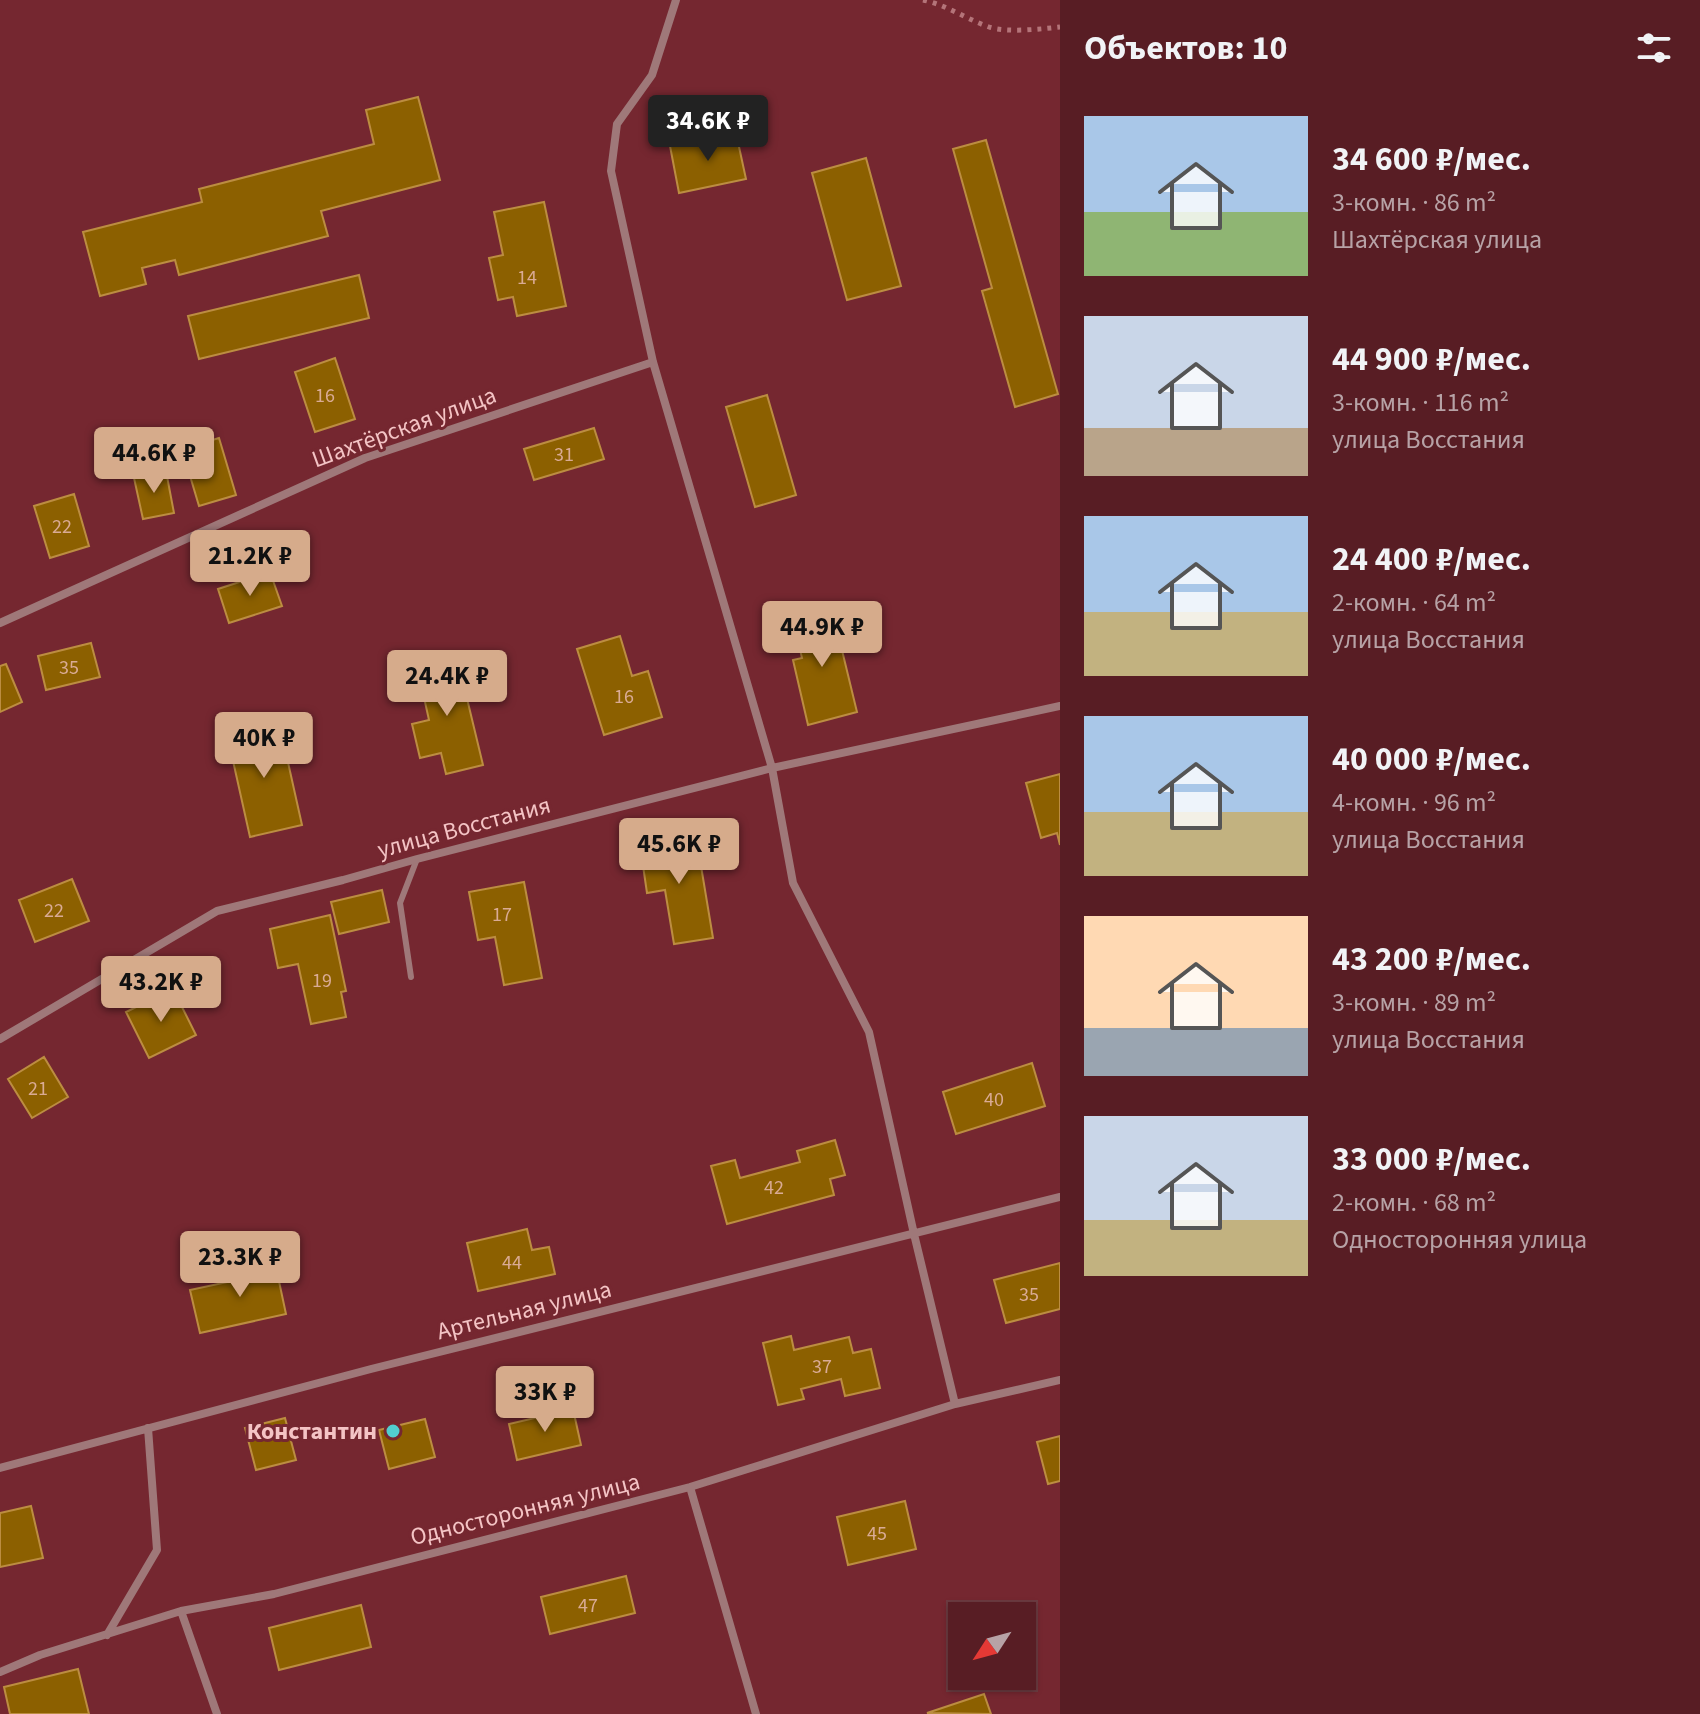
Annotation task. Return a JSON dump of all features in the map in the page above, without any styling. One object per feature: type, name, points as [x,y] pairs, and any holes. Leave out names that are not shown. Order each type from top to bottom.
[{"type":"street","points":[[676,0],[652,75],[617,124],[611,171],[653,362],[772,768],[793,883],[869,1032],[955,1404]]},
{"type":"street","name":"Шахтёрская улица","points":[[0,623],[365,458],[653,362]]},
{"type":"street","name":"улица Восстания","points":[[0,1039],[217,911],[772,768],[1060,706]]},
{"type":"street","name":"Артельная улица","points":[[0,1468],[387,1365],[1060,1197]]},
{"type":"street","name":"Односторонняя улица","points":[[0,1672],[40,1655],[181,1611],[274,1594],[690,1487],[955,1404],[1060,1380]]},
{"type":"street","points":[[107,1635],[157,1550],[148,1428]]},
{"type":"street","points":[[690,1487],[756,1714]]},
{"type":"street","points":[[181,1611],[217,1714]]},
{"type":"lane","points":[[411,977],[400,903],[417,859]]},
{"type":"path","points":[[923,0],[940,3],[991,28],[1037,30],[1060,27]]},
{"type":"building","points":[[418,97],[440,180],[321,211],[328,236],[179,275],[175,260],[142,268],[146,284],[100,296],[83,232],[202,202],[199,189],[374,144],[366,110]]},
{"type":"building","points":[[736,133],[746,179],[679,193],[670,146]]},
{"type":"building","points":[[986,140],[1058,394],[1015,407],[982,291],[992,288],[953,149]]},
{"type":"building","points":[[866,158],[901,286],[847,300],[812,173]]},
{"type":"building","points":[[544,202],[566,306],[517,316],[513,297],[498,300],[489,258],[503,255],[494,212]]},
{"type":"building","points":[[359,275],[369,318],[199,359],[188,316]]},
{"type":"building","points":[[335,358],[355,419],[315,432],[295,372]]},
{"type":"building","points":[[767,395],[796,495],[755,507],[726,407]]},
{"type":"building","points":[[594,428],[604,459],[534,480],[524,449]]},
{"type":"building","points":[[219,438],[236,495],[199,506],[182,449]]},
{"type":"building","points":[[166,471],[174,513],[143,519],[134,478]]},
{"type":"building","points":[[74,494],[89,546],[50,558],[34,506]]},
{"type":"building","points":[[270,572],[282,606],[229,623],[218,589]]},
{"type":"building","points":[[832,609],[857,712],[808,725],[793,660],[802,658],[793,619]]},
{"type":"building","points":[[620,636],[632,676],[648,671],[662,717],[604,735],[577,649]]},
{"type":"building","points":[[91,643],[100,677],[46,690],[38,656]]},
{"type":"building","points":[[457,657],[483,765],[446,774],[441,753],[420,758],[412,724],[429,720],[417,666]]},
{"type":"building","points":[[6,664],[22,702],[0,712],[0,666]]},
{"type":"building","points":[[279,722],[302,825],[250,837],[227,734]]},
{"type":"building","points":[[1060,774],[1060,845],[1057,833],[1041,838],[1026,783]]},
{"type":"building","points":[[696,836],[713,938],[674,944],[665,890],[647,893],[640,845]]},
{"type":"building","points":[[72,879],[89,921],[35,942],[19,900]]},
{"type":"building","points":[[524,882],[542,978],[504,985],[495,937],[478,940],[469,892]]},
{"type":"building","points":[[382,890],[389,922],[339,934],[331,902]]},
{"type":"building","points":[[330,915],[346,991],[341,992],[346,1017],[311,1024],[298,964],[278,968],[270,929]]},
{"type":"building","points":[[173,989],[196,1035],[149,1058],[126,1012]]},
{"type":"building","points":[[44,1057],[68,1097],[32,1118],[8,1079]]},
{"type":"building","points":[[1032,1063],[1045,1106],[956,1134],[943,1092]]},
{"type":"building","points":[[835,1140],[845,1175],[830,1179],[834,1195],[727,1224],[711,1166],[735,1160],[740,1178],[800,1162],[797,1151]]},
{"type":"building","points":[[527,1229],[532,1250],[549,1247],[555,1274],[478,1291],[467,1243]]},
{"type":"building","points":[[274,1258],[286,1314],[200,1333],[190,1290],[246,1278],[243,1265]]},
{"type":"building","points":[[1060,1263],[1060,1309],[1006,1323],[994,1280]]},
{"type":"building","points":[[791,1336],[794,1350],[849,1337],[853,1353],[871,1349],[880,1388],[845,1396],[841,1379],[801,1389],[804,1399],[778,1405],[763,1343]]},
{"type":"building","points":[[573,1409],[581,1445],[517,1460],[509,1424]]},
{"type":"building","points":[[285,1418],[296,1460],[256,1470],[245,1428]]},
{"type":"building","points":[[425,1419],[435,1457],[389,1469],[379,1430]]},
{"type":"building","points":[[1060,1436],[1060,1481],[1048,1484],[1037,1442]]},
{"type":"building","points":[[905,1501],[916,1549],[848,1565],[837,1517]]},
{"type":"building","points":[[31,1506],[43,1558],[0,1567],[0,1513]]},
{"type":"building","points":[[626,1576],[635,1613],[550,1634],[541,1597]]},
{"type":"building","points":[[361,1605],[371,1647],[279,1670],[269,1628]]},
{"type":"building","points":[[78,1669],[89,1714],[10,1714],[4,1687]]},
{"type":"building","points":[[984,1694],[991,1714],[927,1713]]},
{"type":"place","name":"Константин","points":[[393,1431]]}]
